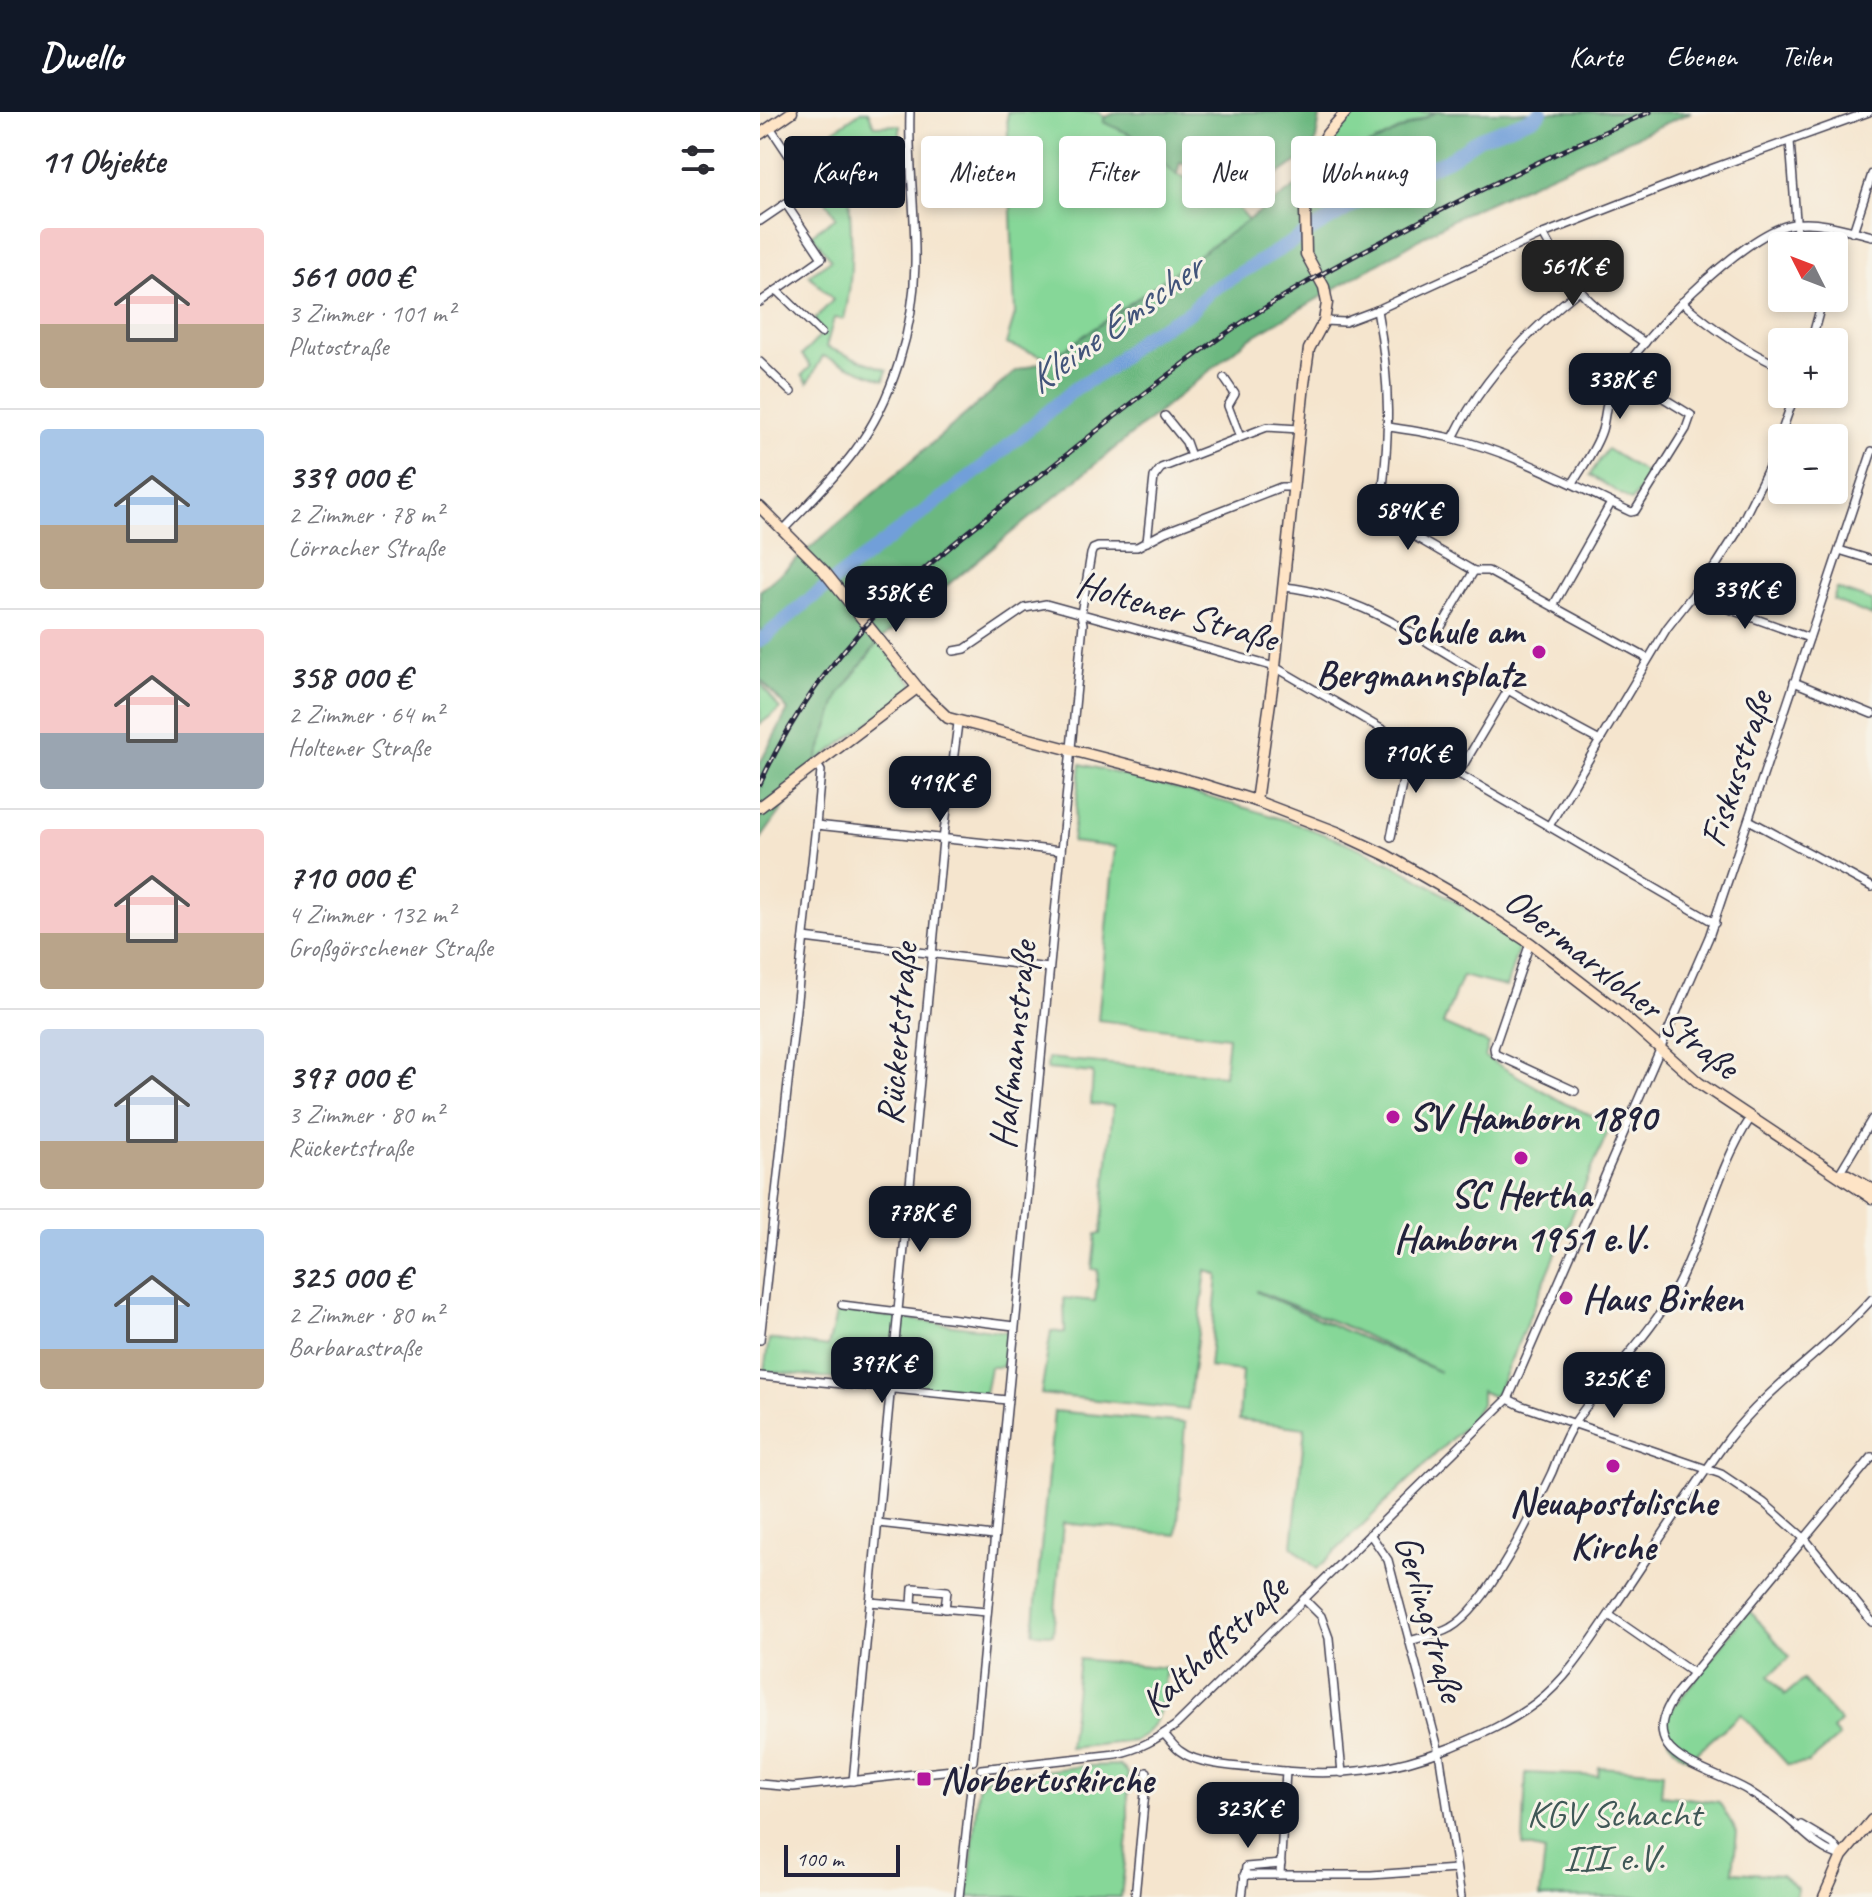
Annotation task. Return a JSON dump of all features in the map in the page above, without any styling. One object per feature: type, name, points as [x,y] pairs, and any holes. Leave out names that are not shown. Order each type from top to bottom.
[{"type":"street","points":[[760,134],[792,112]]},
{"type":"street","points":[[784,529],[832,479],[866,434],[890,386],[905,340],[913,300],[915,264],[910,112]]},
{"type":"street","points":[[1256,801],[1275,667],[1309,349],[1324,321],[1327,303],[1324,287],[1306,254],[1305,210],[1309,178],[1327,134],[1346,112]]},
{"type":"street","points":[[1324,321],[1345,322],[1377,310],[1543,234],[1869,112]]},
{"type":"street","points":[[770,127],[784,148]]},
{"type":"street","points":[[1790,141],[1796,232]]},
{"type":"street","points":[[1855,232],[1872,174]]},
{"type":"street","points":[[760,221],[784,205]]},
{"type":"street","points":[[760,302],[822,258],[789,208]]},
{"type":"street","points":[[1573,483],[1600,436],[1606,404],[1621,372],[1682,302],[1726,263],[1759,240],[1795,223],[1842,229],[1872,238]]},
{"type":"street","points":[[1543,234],[1578,291],[1613,323],[1645,343]]},
{"type":"street","points":[[777,290],[821,333]]},
{"type":"street","points":[[1453,438],[1485,388],[1527,336],[1578,291]]},
{"type":"street","points":[[1682,302],[1716,331],[1768,360]]},
{"type":"street","points":[[1377,310],[1386,359],[1389,427],[1381,517],[1474,571],[1488,571],[1647,658]]},
{"type":"street","points":[[760,362],[791,392]]},
{"type":"street","points":[[1389,427],[1453,438],[1573,483],[1631,512],[1635,511],[1690,421],[1688,412],[1621,372]]},
{"type":"street","points":[[1224,378],[1235,394],[1228,406],[1240,437]]},
{"type":"street","points":[[1549,826],[1647,658],[1730,544],[1757,493],[1790,408]]},
{"type":"street","points":[[1165,416],[1186,442],[1191,456]]},
{"type":"street","points":[[1147,542],[1157,471],[1267,427],[1299,429]]},
{"type":"street","name":"Fiskusstraße","points":[[1715,923],[1872,451]]},
{"type":"street","name":"Halfmannstraße","points":[[973,1761],[1071,752],[1083,624],[1081,614],[1093,549],[1137,547],[1281,487],[1293,487]]},
{"type":"street","points":[[1553,606],[1611,503]]},
{"type":"street","points":[[760,507],[824,571],[917,688],[760,807]]},
{"type":"street","points":[[1839,550],[1872,560]]},
{"type":"street","points":[[1431,644],[1474,571]]},
{"type":"street","points":[[1284,587],[1310,590],[1357,605],[1600,741]]},
{"type":"street","points":[[1694,593],[1809,638]]},
{"type":"street","name":"Holtener Straße","points":[[954,651],[965,649],[1031,605],[1046,604],[1275,667],[1715,923]]},
{"type":"street","points":[[1794,682],[1872,714]]},
{"type":"street","name":"Obermarxloher Straße","points":[[917,688],[936,710],[958,723],[1195,782],[1256,801],[1382,853],[1461,898],[1530,943],[1595,992],[1699,1083],[1872,1198]]},
{"type":"street","points":[[1458,774],[1508,690]]},
{"type":"street","name":"Rückertstraße","points":[[853,1781],[943,840],[958,723]]},
{"type":"street","points":[[1391,837],[1410,747]]},
{"type":"street","points":[[760,1340],[816,825],[821,771],[816,762]]},
{"type":"street","points":[[1749,820],[1872,887]]},
{"type":"street","points":[[816,825],[1061,851]]},
{"type":"street","name":"Gerlingstraße","points":[[1461,1897],[1439,1752],[1388,1560],[1370,1534],[1508,1399],[1715,923]]},
{"type":"street","points":[[804,938],[1049,968]]},
{"type":"street","points":[[1530,943],[1494,1048],[1495,1054],[1575,1091]]},
{"type":"street","points":[[1409,1641],[1448,1629],[1467,1616],[1521,1533],[1574,1423],[1649,1329],[1676,1287],[1738,1137],[1750,1119]]},
{"type":"street","points":[[1839,1174],[1872,1119]]},
{"type":"street","name":"Obermarxloher Straße","points":[[1839,1174],[1848,1175],[1872,1189]]},
{"type":"street","points":[[1164,1734],[1179,1751],[1202,1761],[1286,1771],[1342,1773],[1374,1771],[1439,1752],[1507,1723],[1539,1700],[1582,1655],[1708,1468],[1759,1404],[1839,1333],[1872,1299]]},
{"type":"street","points":[[842,1305],[1014,1326]]},
{"type":"street","points":[[760,1376],[1007,1400]]},
{"type":"street","points":[[1508,1399],[1708,1468],[1764,1503],[1805,1539],[1872,1622]]},
{"type":"street","points":[[1842,1856],[1827,1852],[1785,1816],[1744,1789],[1680,1757],[1667,1744],[1662,1730],[1665,1712],[1693,1673],[1872,1457]]},
{"type":"street","points":[[878,1523],[994,1536]]},
{"type":"street","name":"Kalthoffstraße","points":[[981,1769],[1130,1751],[1164,1734],[1370,1534]]},
{"type":"street","points":[[912,1605],[913,1588],[947,1591],[945,1609]]},
{"type":"street","points":[[1304,1599],[1321,1616],[1329,1638],[1342,1773]]},
{"type":"street","points":[[870,1602],[987,1612]]},
{"type":"street","points":[[1609,1615],[1693,1673]]},
{"type":"street","points":[[973,1761],[981,1769],[979,1775],[972,1779],[966,1777],[962,1769],[973,1761]]},
{"type":"street","points":[[760,1784],[793,1787],[962,1769]]},
{"type":"street","points":[[1280,1874],[1286,1771]]},
{"type":"street","points":[[1135,1897],[1147,1772]]},
{"type":"street","points":[[959,1897],[972,1779]]},
{"type":"street","points":[[1824,1897],[1842,1856],[1872,1820]]},
{"type":"street","points":[[1242,1897],[1246,1867],[1281,1864]]},
{"type":"street","points":[[1244,1875],[1371,1875],[1456,1869]]},
{"type":"green space","points":[[861,112],[868,112],[875,126],[900,125],[900,136],[825,136]]},
{"type":"green space","points":[[1007,112],[1098,112],[1105,117],[1104,122],[1133,136],[1059,136],[1059,208],[1166,208],[1166,165],[1182,176],[1182,208],[1238,208],[1249,221],[1051,359],[1006,344],[1015,314],[1011,208],[1043,208],[1043,136],[1008,136]]},
{"type":"green space","points":[[1118,112],[1321,112],[1317,136],[1291,136],[1291,165],[1275,176],[1275,136],[1182,136],[1182,163],[1177,175],[1166,165],[1166,136],[1133,136],[1103,122],[1105,117]]},
{"type":"green space","points":[[1358,112],[1436,112],[1388,136],[1332,135]]},
{"type":"green space","points":[[1436,112],[1691,112],[1459,216],[1247,340],[879,641],[839,695],[816,762],[760,840],[760,763],[788,710],[760,679],[760,591],[1016,371],[1051,359],[1265,208],[1275,208],[1275,201],[1291,190],[1291,208],[1436,208],[1436,136],[1388,136]]},
{"type":"green space","points":[[830,208],[850,208],[850,276],[844,319],[834,318],[826,347],[887,370],[884,380],[823,356],[808,383],[802,375],[811,366],[802,355],[824,332],[813,321],[833,300],[809,275],[831,260],[812,234],[836,217]]},
{"type":"green space","points":[[1607,449],[1649,475],[1632,501],[1590,475]]},
{"type":"green space","points":[[1837,589],[1872,601],[1872,616],[1833,600]]},
{"type":"green space","points":[[879,641],[917,688],[816,762],[839,695]]},
{"type":"green space","points":[[760,682],[780,709],[760,724]]},
{"type":"green space","points":[[1081,764],[1266,814],[1339,840],[1393,864],[1449,897],[1519,947],[1506,987],[1462,976],[1443,1024],[1489,1044],[1485,1057],[1566,1104],[1611,1124],[1497,1393],[1492,1396],[1481,1391],[1481,1404],[1471,1420],[1317,1569],[1292,1546],[1305,1428],[1239,1420],[1242,1371],[1209,1367],[1218,1275],[1206,1270],[1188,1410],[1041,1394],[1051,1331],[1065,1333],[1064,1298],[1095,1301],[1098,1270],[1092,1269],[1096,1234],[1101,1234],[1113,1106],[1091,1104],[1093,1073],[1047,1069],[1048,1058],[1224,1075],[1228,1037],[1098,1020],[1115,847],[1072,842]],"holes":[[[1257,1291],[1347,1327],[1440,1372]]]},
{"type":"green space","points":[[837,1310],[1008,1332],[1003,1367],[990,1367],[985,1394],[764,1371],[769,1339],[828,1347]]},
{"type":"green space","points":[[1054,1411],[1185,1423],[1177,1535],[1063,1523],[1053,1634],[1033,1633]]},
{"type":"green space","points":[[1749,1610],[1790,1657],[1769,1676],[1785,1695],[1803,1680],[1841,1722],[1833,1730],[1839,1737],[1808,1763],[1788,1765],[1741,1714],[1689,1759],[1678,1752],[1668,1736],[1666,1717]]},
{"type":"green space","points":[[1079,1659],[1166,1668],[1160,1709],[1152,1727],[1144,1735],[1135,1741],[1069,1748]]},
{"type":"green space","points":[[1120,1765],[1128,1773],[1128,1837],[1121,1897],[968,1897],[978,1787],[989,1777]]},
{"type":"green space","name":"KGV Schacht III e.V.","points":[[1599,1767],[1663,1772],[1661,1795],[1719,1802],[1737,1832],[1733,1872],[1782,1875],[1797,1888],[1796,1897],[1540,1897],[1545,1851],[1523,1846],[1526,1773],[1598,1776]]},
{"type":"waterway","name":"Kleine Emscher","points":[[760,641],[989,462],[1076,388],[1108,369],[1142,338],[1190,312],[1210,291],[1379,190],[1449,159],[1480,138],[1541,112]]},
{"type":"railway","points":[[760,784],[816,686],[884,607],[962,537],[1154,386],[1239,325],[1326,271],[1489,186],[1650,112]]},
{"type":"place","name":"Schule am Bergmannsplatz","points":[[1539,652]]},
{"type":"place","name":"SV Hamborn 1890","points":[[1393,1117]]},
{"type":"place","name":"SC Hertha Hamborn 1951 e.V.","points":[[1521,1158]]},
{"type":"place","name":"Haus Birken","points":[[1566,1298]]},
{"type":"place","name":"Neuapostolische Kirche","points":[[1613,1466]]},
{"type":"place","name":"Norbertuskirche","points":[[924,1779]]}]
